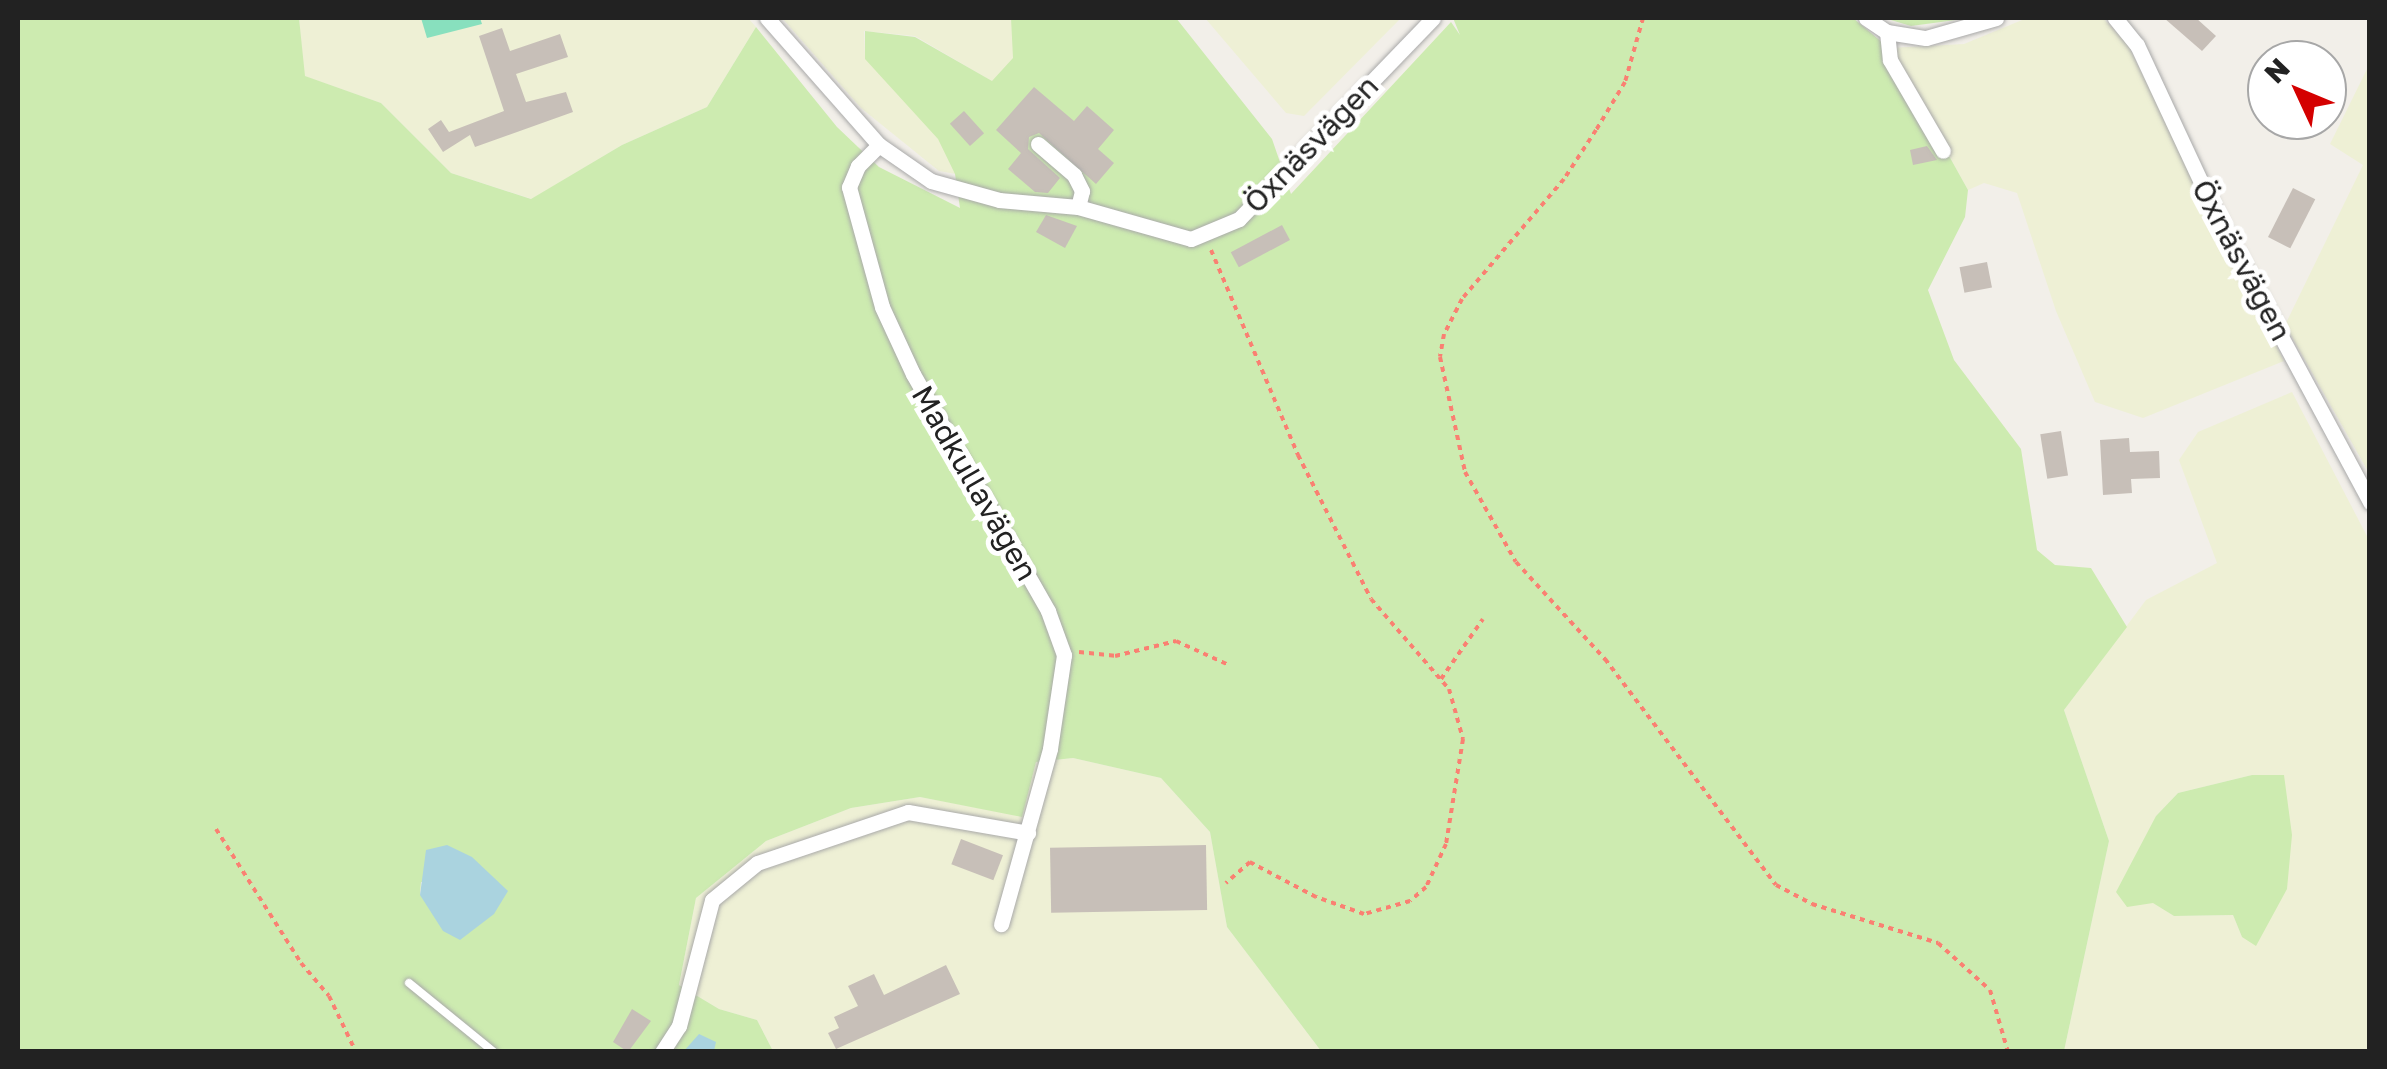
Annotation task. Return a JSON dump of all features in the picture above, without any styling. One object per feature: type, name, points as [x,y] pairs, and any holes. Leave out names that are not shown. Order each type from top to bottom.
[{"type":"street","points":[[767,18],[879,145],[931,181],[999,200],[1078,207],[1191,239],[1208,235]]},
{"type":"street","name":"Öxnäsvägen","points":[[1208,235],[1250,208],[1433,18]]},
{"type":"street","points":[[1866,18],[1887,32],[1949,36],[1996,18]]},
{"type":"street","name":"Öxnäsvägen","points":[[2115,18],[2137,45],[2221,225],[2370,502]]},
{"type":"street","points":[[1887,32],[1890,60],[1943,151]]},
{"type":"street","points":[[1038,144],[1074,175],[1082,191],[1078,207]]},
{"type":"street","name":"Madkullavägen","points":[[879,145],[848,187],[882,307],[913,374],[1048,611],[1064,655],[1066,679],[1002,924]]},
{"type":"street","points":[[662,1052],[679,1026],[712,900],[757,864],[908,812],[1028,833]]},
{"type":"lane","points":[[409,983],[494,1052]]},
{"type":"path","points":[[1644,18],[1625,82],[1596,130],[1564,180],[1462,300],[1444,334],[1440,357],[1465,472],[1516,562],[1605,659],[1776,885],[1812,904],[1938,944],[1990,990],[2008,1052]]},
{"type":"path","points":[[1208,235],[1222,284],[1260,357],[1298,455],[1371,599],[1442,679],[1458,712],[1462,768],[1446,844],[1417,896],[1364,914],[1250,862],[1226,883]]},
{"type":"path","points":[[1442,679],[1484,618]]},
{"type":"path","points":[[1064,655],[1114,656],[1176,640],[1229,666]]},
{"type":"path","points":[[216,829],[329,996],[356,1052]]},
{"type":"green space","points":[[18,18],[299,18],[305,76],[381,103],[451,173],[531,199],[622,145],[707,107],[756,27],[837,127],[879,167],[960,208],[955,174],[938,139],[865,59],[865,31],[915,37],[992,81],[1013,58],[1011,18],[1176,18],[1272,139],[1291,194],[1451,22],[1460,35],[1453,18],[1853,18],[1889,48],[1968,190],[1965,217],[1928,290],[1954,360],[2021,449],[2037,550],[2055,565],[2091,568],[2127,627],[2064,710],[2109,841],[2064,1051],[1321,1051],[1227,927],[1210,832],[1161,778],[1073,758],[1036,762],[1022,817],[920,797],[851,808],[766,841],[696,898],[679,985],[719,1009],[757,1020],[773,1051],[18,1051]],"holes":[[[421,882],[507,891],[502,899],[420,895]]]},
{"type":"green space","points":[[299,18],[748,18],[756,27],[707,107],[622,145],[532,199],[451,173],[381,103],[304,76]]},
{"type":"green space","points":[[421,18],[480,18],[482,24],[427,38]]},
{"type":"green space","points":[[782,18],[1013,18],[1014,58],[993,82],[915,36],[864,31],[865,57],[939,137],[956,174],[939,171],[861,108]]},
{"type":"green space","points":[[1205,18],[1401,18],[1304,116],[1286,113]]},
{"type":"green space","points":[[1884,18],[1971,18],[1911,26]]},
{"type":"green space","points":[[2027,18],[2103,18],[2128,45],[2284,361],[2143,418],[2095,402],[2056,311],[2017,193],[1984,183],[1968,190],[1889,48],[1964,44]]},
{"type":"green space","points":[[2369,65],[2369,473],[2285,325],[2363,165],[2330,144],[2332,140],[2347,140],[2347,110]]},
{"type":"green space","points":[[2292,392],[2369,540],[2369,1051],[2064,1051],[2109,841],[2064,710],[2146,600],[2217,563],[2179,460],[2198,432]],"holes":[[[2252,775],[2242,937],[2233,915],[2174,916],[2154,903],[2156,816],[2178,793]]]},
{"type":"green space","points":[[1073,758],[1161,778],[1210,832],[1227,927],[1321,1051],[773,1051],[757,1020],[719,1009],[679,985],[696,898],[766,841],[851,808],[920,797],[1021,816],[1036,762]]},
{"type":"green space","points":[[2252,775],[2284,775],[2292,835],[2287,889],[2256,946],[2242,937],[2233,915],[2174,916],[2153,903],[2127,907],[2116,892],[2156,816],[2178,793]]},
{"type":"water","points":[[447,845],[472,857],[508,891],[494,914],[460,940],[443,931],[420,895],[426,850]]},
{"type":"water","points":[[699,1034],[716,1042],[714,1051],[684,1051]]},
{"type":"building","points":[[2164,18],[2196,18],[2216,36],[2202,51]]},
{"type":"building","points":[[502,28],[510,51],[560,34],[568,57],[516,74],[526,102],[566,92],[573,112],[475,147],[470,135],[443,152],[428,129],[441,120],[449,132],[504,111],[479,36]]},
{"type":"building","points":[[1034,87],[1074,121],[1087,106],[1114,130],[1098,149],[1114,163],[1096,184],[1039,133],[1029,137],[1028,149],[1060,178],[1048,193],[1035,192],[1008,169],[1021,153],[996,130]]},
{"type":"building","points":[[964,111],[984,133],[970,146],[950,124]]},
{"type":"building","points":[[1927,146],[1937,160],[1913,165],[1910,150]]},
{"type":"building","points":[[2293,188],[2315,199],[2290,248],[2268,237]]},
{"type":"building","points":[[1046,215],[1077,226],[1065,248],[1036,232]]},
{"type":"building","points":[[1282,225],[1290,240],[1239,267],[1231,252]]},
{"type":"building","points":[[1987,262],[1992,288],[1964,293],[1960,267]]},
{"type":"building","points":[[2061,431],[2068,475],[2047,479],[2040,434]]},
{"type":"building","points":[[2129,438],[2130,452],[2159,451],[2160,478],[2131,479],[2132,493],[2103,495],[2100,440]]},
{"type":"building","points":[[961,839],[1003,855],[993,880],[951,864]]},
{"type":"building","points":[[1206,845],[1207,910],[1051,913],[1050,848]]},
{"type":"building","points":[[946,965],[960,994],[836,1049],[828,1033],[839,1028],[834,1017],[858,1006],[848,986],[874,974],[884,995]]},
{"type":"building","points":[[632,1009],[651,1021],[628,1052],[613,1042]]}]
